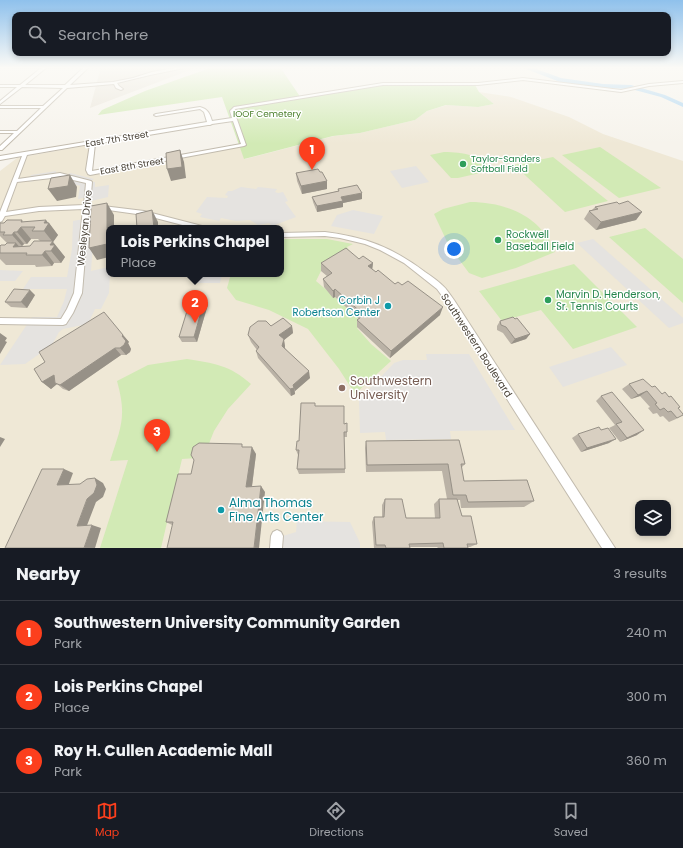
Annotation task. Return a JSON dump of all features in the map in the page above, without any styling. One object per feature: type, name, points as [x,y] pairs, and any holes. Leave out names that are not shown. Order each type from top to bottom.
[{"type":"street","points":[[0,103],[13,93]]},
{"type":"street","points":[[0,149],[60,93]]},
{"type":"street","points":[[234,119],[232,110],[237,107],[329,93]]},
{"type":"street","points":[[0,107],[44,107]]},
{"type":"street","points":[[156,114],[200,108],[207,111],[210,124]]},
{"type":"street","name":"East 7th Street","points":[[0,158],[234,119]]},
{"type":"street","name":"East 8th Street","points":[[93,143],[89,170],[90,173],[244,145],[234,119]]},
{"type":"street","points":[[0,132],[17,132]]},
{"type":"street","points":[[1,217],[25,154]]},
{"type":"street","name":"Wesleyan Drive","points":[[0,321],[63,322],[78,293],[87,207],[88,182],[60,174],[15,181]]},
{"type":"street","points":[[1,217],[39,208],[87,207],[144,213],[190,225]]},
{"type":"street","name":"Southwestern Boulevard","points":[[284,235],[325,234],[366,242],[382,248],[406,261],[440,287],[608,548]]},
{"type":"shaded area","points":[[94,93],[131,93],[90,108]]},
{"type":"shaded area","name":"Southwestern University","points":[[480,93],[511,97],[569,117],[603,134],[683,161],[683,548],[0,548],[0,171],[17,158],[90,145],[86,172],[90,175],[240,147],[245,159],[334,136],[360,133],[415,120],[427,111],[447,105],[478,107],[494,104]]},
{"type":"shaded area","points":[[416,166],[429,182],[402,188],[390,171]]},
{"type":"shaded area","points":[[56,171],[56,173],[67,175],[70,173],[94,179],[89,182],[95,182],[95,187],[109,185],[108,197],[91,201],[83,198],[78,199],[80,186],[60,180],[63,178],[54,176],[53,178],[28,182],[31,175]]},
{"type":"shaded area","points":[[241,187],[277,189],[275,192],[283,192],[288,201],[285,202],[296,217],[275,225],[271,225],[269,223],[258,225],[250,220],[236,221],[221,218],[219,221],[200,217],[202,214],[196,212],[207,197],[227,198],[228,196],[225,195],[228,191]]},
{"type":"shaded area","points":[[353,210],[383,216],[374,234],[331,226],[337,215]]},
{"type":"shaded area","points":[[95,217],[91,271],[106,268],[106,277],[110,277],[109,293],[101,309],[95,309],[89,322],[83,325],[63,329],[59,332],[52,345],[25,364],[0,365],[32,317],[57,317],[64,301],[67,289],[23,289],[31,277],[67,277],[72,249],[73,221]]},
{"type":"shaded area","points":[[593,239],[683,318],[683,323],[669,328],[577,243]]},
{"type":"shaded area","points":[[0,270],[23,271],[15,281],[0,281]]},
{"type":"shaded area","points":[[194,277],[221,277],[220,283],[192,283]]},
{"type":"shaded area","points":[[611,347],[627,365],[563,387],[549,367]]},
{"type":"shaded area","points":[[426,354],[469,354],[515,430],[450,431],[451,439],[386,440],[385,432],[360,433],[359,400],[394,363],[403,360],[427,360]]},
{"type":"shaded area","points":[[297,521],[350,522],[360,543],[360,548],[283,548],[283,536],[296,532]]},
{"type":"green space","name":"IOOF Cemetery","points":[[141,93],[297,93],[301,98],[335,93],[480,93],[494,104],[478,107],[446,105],[427,111],[415,120],[360,133],[333,136],[244,159],[222,97],[98,115],[102,110]]},
{"type":"green space","points":[[600,147],[661,188],[619,198],[562,155]]},
{"type":"green space","name":"Taylor-Sanders Softball Field","points":[[444,152],[471,155],[488,165],[493,170],[458,178],[451,178],[430,155]]},
{"type":"green space","points":[[553,157],[608,201],[565,212],[514,165]]},
{"type":"green space","name":"Rockwell Baseball Field","points":[[470,202],[509,208],[531,220],[541,229],[555,252],[516,268],[482,278],[469,273],[449,246],[434,214],[443,209]]},
{"type":"green space","points":[[645,228],[683,259],[683,303],[609,237]]},
{"type":"green space","points":[[284,239],[327,239],[353,244],[347,247],[351,255],[321,271],[316,281],[364,322],[357,328],[371,344],[391,361],[355,394],[339,369],[308,329],[269,310],[236,300],[227,288],[230,277],[284,277]]},
{"type":"green space","name":"Marvin D. Henderson, Sr. Tennis Courts","points":[[574,264],[637,327],[573,349],[541,310],[502,321],[479,291]]},
{"type":"green space","points":[[187,359],[221,366],[236,373],[251,384],[228,409],[214,431],[208,446],[197,458],[182,459],[161,548],[100,548],[128,460],[110,461],[120,430],[122,413],[122,404],[117,381],[148,365]]},
{"type":"building","points":[[180,150],[182,167],[167,169],[166,153]]},
{"type":"building","points":[[318,169],[322,172],[327,181],[301,186],[296,173]]},
{"type":"building","points":[[70,175],[68,186],[48,189],[51,178]]},
{"type":"building","points":[[357,185],[362,193],[341,197],[343,201],[317,206],[312,197],[339,191],[338,189]]},
{"type":"building","points":[[628,201],[642,212],[601,222],[589,211],[598,209],[595,207],[617,202],[619,204]]},
{"type":"building","points":[[107,203],[107,225],[106,244],[89,248],[91,206]]},
{"type":"building","points":[[152,210],[154,225],[137,225],[136,214]]},
{"type":"building","points":[[7,220],[22,220],[21,222],[46,220],[44,223],[49,223],[44,231],[32,231],[35,227],[21,227],[12,235],[3,235],[5,232],[0,232],[0,223],[4,223]]},
{"type":"building","points":[[34,241],[53,241],[50,245],[55,245],[51,251],[45,251],[42,255],[26,255],[27,253],[0,253],[1,245],[16,243],[13,247],[30,246]]},
{"type":"building","name":"Corbin J Robertson Center","points":[[346,248],[359,259],[363,256],[373,263],[368,266],[376,272],[378,270],[395,284],[398,282],[402,285],[408,281],[443,307],[391,351],[357,320],[364,315],[335,289],[333,291],[323,279],[332,273],[321,263]]},
{"type":"building","points":[[14,289],[30,290],[21,302],[5,302]]},
{"type":"building","points":[[198,294],[201,294],[205,298],[194,337],[179,337],[191,298],[194,298]]},
{"type":"building","points":[[104,312],[123,335],[122,336],[126,341],[124,345],[120,348],[115,348],[60,385],[55,383],[54,375],[42,382],[34,369],[45,362],[39,352]]},
{"type":"building","points":[[513,317],[515,319],[517,318],[530,334],[515,339],[506,327],[501,325],[500,321]]},
{"type":"building","points":[[283,318],[292,326],[279,335],[284,339],[282,346],[309,371],[293,385],[294,388],[290,389],[256,351],[259,347],[248,335],[250,327],[258,321],[266,321],[271,326]]},
{"type":"building","points":[[643,379],[652,387],[655,386],[662,394],[665,392],[669,397],[671,396],[680,407],[678,408],[683,415],[677,418],[671,411],[668,412],[664,408],[660,410],[655,404],[657,403],[647,391],[638,395],[629,384]]},
{"type":"building","points":[[612,392],[644,430],[627,438],[616,424],[622,422],[601,396]]},
{"type":"building","points":[[301,403],[315,403],[315,406],[344,406],[344,424],[347,423],[347,432],[344,432],[345,469],[297,469],[299,450],[296,450],[297,441],[299,441]]},
{"type":"building","points":[[599,427],[601,430],[608,428],[616,439],[587,448],[578,434]]},
{"type":"building","points":[[459,440],[465,464],[461,464],[464,481],[527,480],[534,501],[468,502],[466,495],[453,495],[448,464],[367,465],[366,441]]},
{"type":"building","name":"Alma Thomas Fine Arts Center","points":[[199,443],[242,444],[242,447],[252,447],[246,487],[261,486],[254,548],[167,548],[173,522],[166,522],[178,474],[191,474],[194,460],[191,455],[193,447]]},
{"type":"building","points":[[42,469],[64,469],[57,485],[80,484],[87,479],[95,478],[97,485],[94,493],[87,499],[77,526],[92,525],[84,548],[5,548]]},
{"type":"building","points":[[385,499],[402,499],[406,518],[440,518],[439,499],[457,499],[462,516],[471,516],[477,544],[467,544],[468,548],[444,548],[443,543],[409,544],[410,548],[386,548],[385,545],[376,545],[374,517],[384,517]]},
{"type":"waterway","points":[[651,93],[683,105]]},
{"type":"place","name":"Taylor-Sanders Softball Field","points":[[463,164]]},
{"type":"place","name":"Southwestern University Community Garden","points":[[312,170]]},
{"type":"place","name":"Rockwell Baseball Field","points":[[498,240]]},
{"type":"place","name":"Marvin D. Henderson, Sr. Tennis Courts","points":[[548,300]]},
{"type":"place","name":"Corbin J Robertson Center","points":[[388,306]]},
{"type":"place","name":"Lois Perkins Chapel","points":[[195,323]]},
{"type":"place","name":"Southwestern University","points":[[342,388]]},
{"type":"place","name":"Roy H. Cullen Academic Mall","points":[[157,452]]},
{"type":"place","name":"Alma Thomas Fine Arts Center","points":[[221,510]]}]
